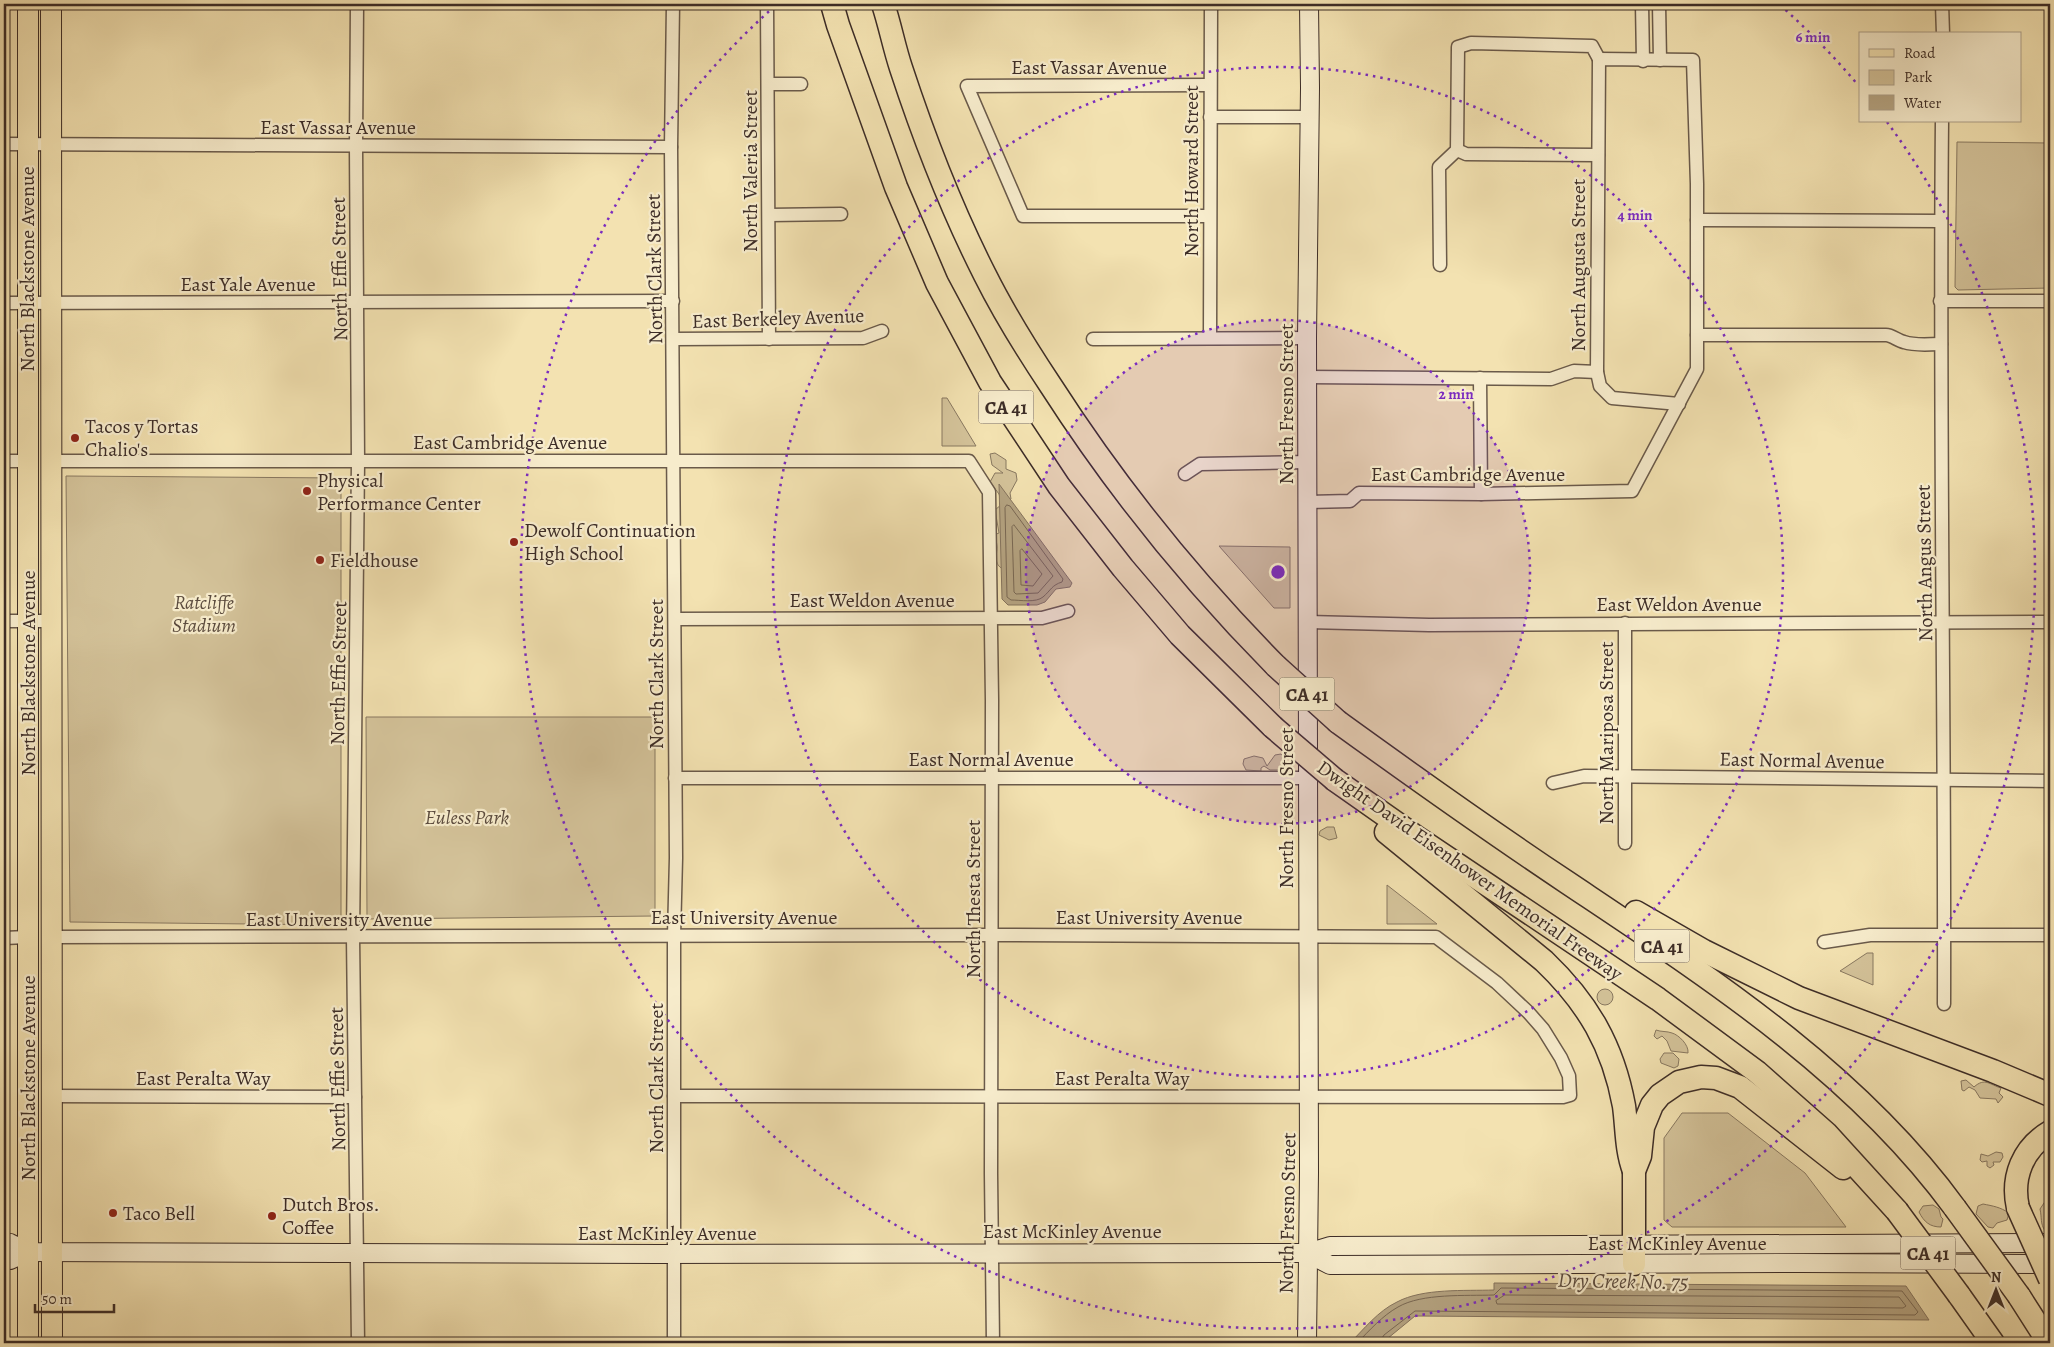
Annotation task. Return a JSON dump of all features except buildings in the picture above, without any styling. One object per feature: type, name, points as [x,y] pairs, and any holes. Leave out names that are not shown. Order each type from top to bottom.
[{"type":"highway","name":"CA 41","points":[[886,13],[900,66],[952,205],[985,275],[1024,345],[1103,464],[1234,624],[1276,666],[1338,722],[1419,781],[1744,1003],[1843,1086],[1896,1139],[1939,1186],[2019,1296],[2049,1343]]},
{"type":"highway","name":"Dwight David Eisenhower Memorial Freeway","points":[[835,14],[896,187],[937,284],[990,382],[1059,486],[1123,568],[1180,635],[1273,728],[1335,780],[1427,845],[1658,999],[1758,1072],[1826,1133],[1897,1211],[1993,1343]]},
{"type":"highway","points":[[1335,780],[1385,831],[1544,961],[1558,974],[1583,1004],[1605,1041],[1614,1064],[1626,1118],[1629,1157],[1634,1171],[1634,1254]]},
{"type":"highway","points":[[1419,781],[1704,951],[1800,998],[1993,1071],[2050,1095]]},
{"type":"highway","points":[[1634,1171],[1640,1156],[1643,1127],[1652,1105],[1660,1095],[1679,1082],[1701,1077],[1716,1078],[1740,1087],[1753,1096],[1897,1211]]},
{"type":"highway","points":[[2050,1132],[2032,1147],[2020,1165],[2015,1186],[2018,1208],[2050,1279]]},
{"type":"main road","name":"North Blackstone Avenue","points":[[28,4],[28,1343]]},
{"type":"main road","name":"North Blackstone Avenue","points":[[51,4],[52,1343]]},
{"type":"main road","name":"North Fresno Street","points":[[1307,1343],[1309,1097],[1307,338],[1309,4]]},
{"type":"main road","points":[[27,381],[37,393],[41,450],[46,459],[51,461]]},
{"type":"main road","points":[[28,461],[37,466],[40,473],[41,516],[51,574]]},
{"type":"main road","points":[[27,853],[39,880],[39,921],[41,927],[51,937]]},
{"type":"main road","points":[[27,937],[34,940],[38,947],[40,998],[51,1060]]},
{"type":"main road","points":[[28,968],[38,1037],[39,1083],[42,1092],[51,1096]]},
{"type":"main road","name":"East McKinley Avenue","points":[[4,1242],[10,1242],[28,1252]]},
{"type":"main road","name":"East McKinley Avenue","points":[[1634,1254],[2050,1243]]},
{"type":"main road","name":"East McKinley Avenue","points":[[4,1260],[10,1260],[28,1252],[1307,1253],[1330,1246],[2050,1264]]},
{"type":"street","name":"North Effie Street","points":[[357,4],[358,462],[354,938],[358,1343]]},
{"type":"street","name":"North Clark Street","points":[[672,4],[671,147],[675,619],[674,1343]]},
{"type":"street","name":"North Valeria Street","points":[[767,4],[769,339]]},
{"type":"street","name":"North Howard Street","points":[[1210,338],[1211,4]]},
{"type":"street","points":[[1642,4],[1644,61]]},
{"type":"street","points":[[1659,4],[1660,60]]},
{"type":"street","points":[[1942,4],[1943,32]]},
{"type":"street","points":[[1440,265],[1439,167],[1457,150],[1458,47],[1471,42],[1592,46],[1599,59],[1644,61],[1693,60],[1697,220],[1697,369],[1678,404],[1612,398],[1600,386],[1597,372]]},
{"type":"street","name":"North Augusta Street","points":[[1308,377],[1551,379],[1574,371],[1597,372],[1599,59]]},
{"type":"street","points":[[768,84],[801,84]]},
{"type":"street","name":"East Vassar Avenue","points":[[1209,216],[1023,216],[967,86],[1210,85]]},
{"type":"street","points":[[1210,117],[1308,117]]},
{"type":"street","name":"North Angus Street","points":[[1942,122],[1940,301],[1945,780],[1944,1004]]},
{"type":"street","name":"East Vassar Avenue","points":[[4,144],[671,147]]},
{"type":"street","points":[[1457,150],[1466,154],[1598,155]]},
{"type":"street","points":[[769,215],[841,214]]},
{"type":"street","points":[[1697,220],[1941,221]]},
{"type":"street","name":"East Yale Avenue","points":[[4,303],[673,301]]},
{"type":"street","points":[[1940,301],[2050,301]]},
{"type":"street","name":"East Berkeley Avenue","points":[[674,340],[863,338],[882,331]]},
{"type":"street","points":[[1697,335],[1886,335],[1915,345],[1941,344]]},
{"type":"street","points":[[1093,339],[1307,338]]},
{"type":"street","points":[[1480,378],[1480,494]]},
{"type":"street","name":"East Cambridge Avenue","points":[[1308,502],[1350,501],[1359,494],[1632,491],[1678,404]]},
{"type":"street","name":"East Cambridge Avenue","points":[[51,461],[674,460],[969,462]]},
{"type":"street","points":[[4,461],[28,461]]},
{"type":"street","name":"North Thesta Street","points":[[969,462],[989,492],[992,619],[992,1253],[994,1343]]},
{"type":"street","points":[[1185,474],[1200,464],[1308,462]]},
{"type":"street","name":"East Weldon Avenue","points":[[675,619],[1042,618],[1068,611]]},
{"type":"street","points":[[4,621],[51,621]]},
{"type":"street","name":"East Weldon Avenue","points":[[1308,622],[1429,625],[2050,622]]},
{"type":"street","name":"North Mariposa Street","points":[[1625,623],[1625,843]]},
{"type":"street","name":"East Normal Avenue","points":[[1554,783],[1584,776],[2050,781]]},
{"type":"street","name":"East Normal Avenue","points":[[675,778],[1308,778]]},
{"type":"street","name":"East University Avenue","points":[[51,937],[354,938],[992,935],[1436,937],[1516,999],[1543,1029],[1561,1058],[1569,1076],[1570,1095]]},
{"type":"street","points":[[1824,942],[1870,935],[2050,935]]},
{"type":"street","points":[[4,938],[27,937]]},
{"type":"street","name":"East Peralta Way","points":[[674,1096],[1563,1097],[1570,1095]]},
{"type":"street","name":"East Peralta Way","points":[[51,1096],[355,1097]]},
{"type":"green space","points":[[1957,142],[2050,143],[2050,288],[1958,290],[1955,287]]},
{"type":"green space","points":[[942,398],[947,398],[976,446],[942,446]]},
{"type":"green space","points":[[995,453],[1006,460],[1006,469],[1016,473],[1017,480],[1010,493],[1011,499],[1006,502],[1003,569],[997,562],[997,545],[994,535],[999,533],[995,510],[1002,504],[999,494],[990,482],[995,473],[1003,473],[992,465],[990,454]]},
{"type":"green space","name":"Ratcliffe Stadium","points":[[66,476],[341,478],[341,925],[70,922]]},
{"type":"green space","points":[[1219,546],[1290,547],[1290,608],[1274,608]]},
{"type":"green space","name":"Euless Park","points":[[366,717],[655,717],[655,916],[367,919]]},
{"type":"green space","points":[[1281,754],[1289,765],[1287,770],[1270,770],[1264,766],[1261,768],[1261,771],[1246,770],[1243,764],[1244,759],[1254,756],[1263,758],[1267,766],[1275,755]]},
{"type":"green space","points":[[1327,827],[1334,827],[1337,838],[1329,840],[1319,835],[1320,831]]},
{"type":"green space","points":[[1387,885],[1437,924],[1387,924]]},
{"type":"green space","points":[[1867,953],[1873,953],[1873,985],[1840,971]]},
{"type":"green space","points":[[1602,989],[1608,989],[1613,994],[1611,1003],[1602,1005],[1597,1000],[1597,994]]},
{"type":"green space","points":[[1656,1030],[1670,1032],[1678,1036],[1685,1044],[1688,1053],[1671,1051],[1667,1041],[1662,1036],[1657,1039],[1654,1036]]},
{"type":"green space","points":[[1664,1053],[1673,1053],[1679,1059],[1678,1066],[1674,1068],[1661,1063],[1660,1059]]},
{"type":"green space","points":[[1966,1080],[1974,1087],[1984,1082],[2001,1088],[1999,1093],[2003,1097],[1998,1103],[1996,1099],[1980,1098],[1975,1090],[1969,1087],[1964,1091],[1962,1090],[1961,1081]]},
{"type":"green space","points":[[1682,1113],[1728,1113],[1805,1173],[1846,1227],[1672,1227],[1664,1220],[1664,1138]]},
{"type":"green space","points":[[1996,1152],[2002,1153],[2003,1157],[2000,1162],[1993,1162],[1994,1165],[1990,1168],[1987,1166],[1987,1161],[1982,1162],[1980,1160],[1981,1154],[1988,1156]]},
{"type":"green space","points":[[2046,1200],[2050,1201],[2050,1232],[2045,1231],[2041,1220],[2040,1209]]},
{"type":"green space","points":[[1983,1204],[2009,1213],[2007,1220],[1997,1223],[1993,1228],[1988,1227],[1976,1214],[1978,1206]]},
{"type":"green space","points":[[1933,1205],[1939,1209],[1943,1219],[1941,1227],[1928,1223],[1919,1212],[1923,1206]]},
{"type":"water","points":[[999,484],[1072,583],[1070,587],[1056,589],[1045,602],[1037,605],[1008,605],[1002,599]]},
{"type":"water","points":[[1494,1283],[1906,1286],[1929,1320],[1415,1316],[1382,1343],[1350,1343],[1384,1310],[1397,1302],[1431,1292],[1494,1290]]},
{"type":"place","name":"Tacos y Tortas Chalio's","points":[[75,438]]},
{"type":"place","name":"Physical Performance Center","points":[[307,491]]},
{"type":"place","name":"Dewolf Continuation High School","points":[[514,542]]},
{"type":"place","name":"Fieldhouse","points":[[320,560]]},
{"type":"place","name":"Taco Bell","points":[[113,1213]]},
{"type":"place","name":"Dutch Bros. Coffee","points":[[272,1216]]},
{"type":"water label","name":"Dry Creek No. 75","points":[[1623,1281]]}]
